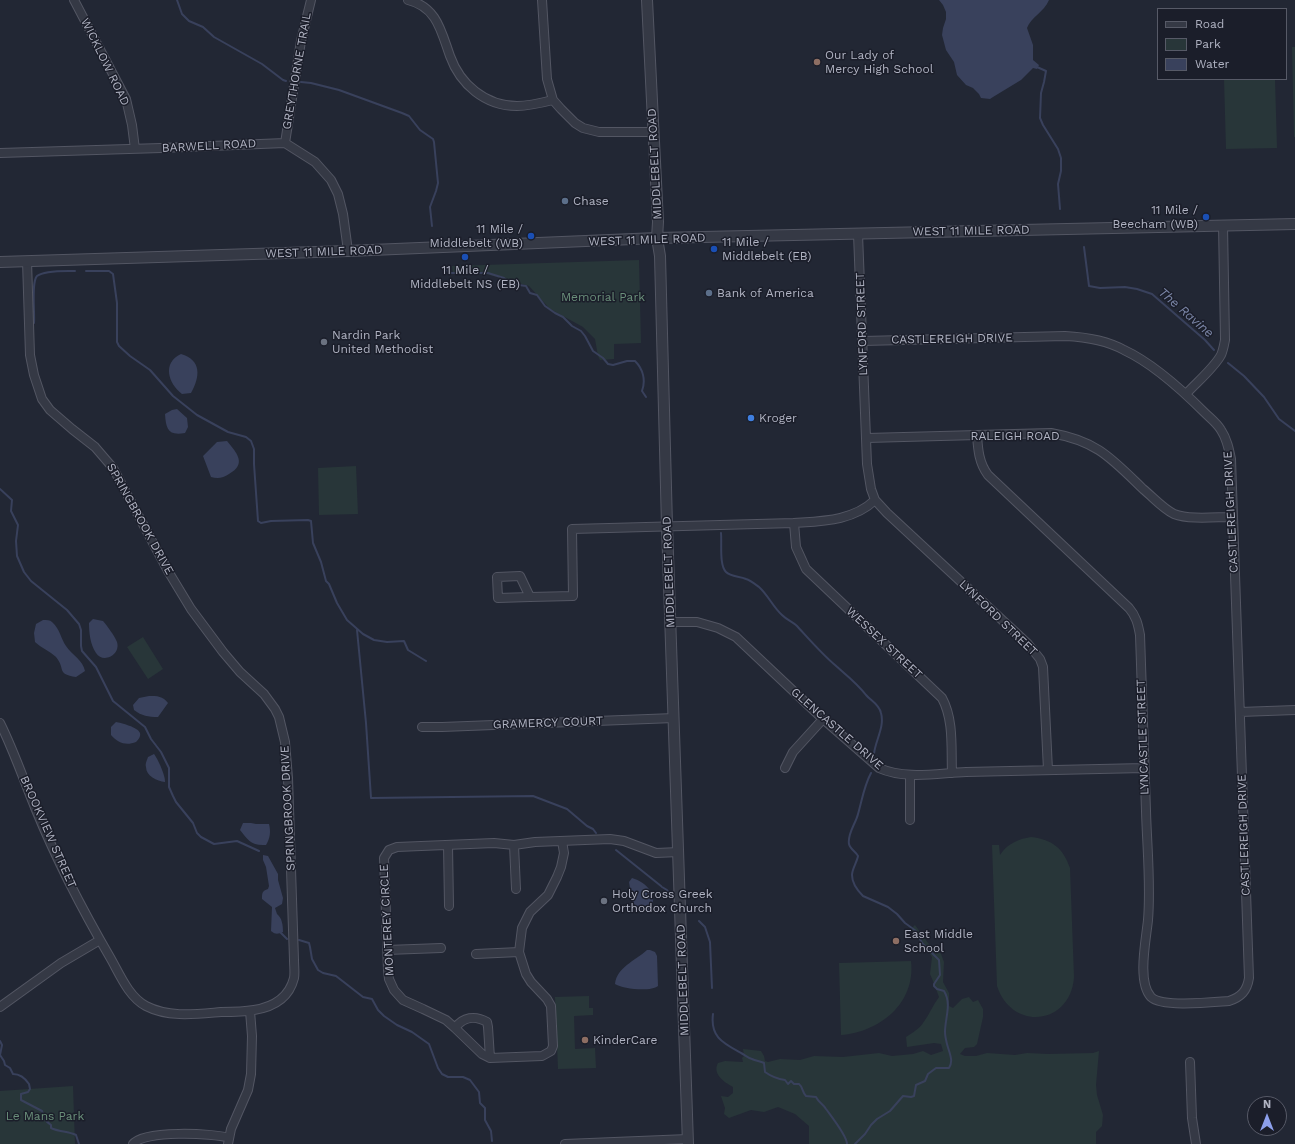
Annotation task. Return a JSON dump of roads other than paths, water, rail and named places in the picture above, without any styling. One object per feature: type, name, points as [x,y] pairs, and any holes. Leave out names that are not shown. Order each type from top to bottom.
[{"type":"street","name":"WICKLOW ROAD","points":[[74,0],[126,99],[132,125],[135,149]]},
{"type":"street","name":"GREYTHORNE TRAIL","points":[[285,143],[301,41],[311,0]]},
{"type":"street","points":[[408,0],[417,2],[426,8],[433,16],[440,26],[450,56],[457,71],[478,95],[494,103],[515,106],[532,105],[553,100]]},
{"type":"street","points":[[542,0],[547,79],[553,100],[566,116],[584,128],[598,132],[654,132]]},
{"type":"street","name":"MIDDLEBELT ROAD","points":[[647,0],[658,222],[657,238],[660,256],[688,1142]]},
{"type":"street","name":"BARWELL ROAD","points":[[0,153],[285,143]]},
{"type":"street","points":[[285,143],[315,162],[330,180],[338,194],[342,207],[348,251]]},
{"type":"street","name":"WEST 11 MILE ROAD","points":[[0,262],[348,251],[657,238],[1295,224]]},
{"type":"street","points":[[1186,394],[1216,362],[1224,347],[1223,225]]},
{"type":"street","name":"LYNFORD STREET","points":[[858,234],[868,476],[874,500],[1028,644],[1040,659],[1044,675],[1048,770]]},
{"type":"street","name":"SPRINGBROOK DRIVE","points":[[27,261],[30,355],[34,375],[42,399],[50,410],[95,447],[113,468],[168,571],[191,609],[223,652],[240,672],[267,698],[275,709],[282,724],[285,742],[288,778],[294,978],[288,992],[280,1001],[263,1009],[250,1011],[185,1014],[161,1011],[147,1006],[134,997],[100,940]]},
{"type":"street","name":"CASTLEREIGH DRIVE","points":[[863,341],[1065,336],[1083,337],[1100,341],[1124,349],[1141,360],[1186,394],[1220,428],[1227,443],[1231,459],[1248,985]]},
{"type":"street","name":"RALEIGH ROAD","points":[[867,438],[1051,433],[1081,440],[1105,453],[1158,502],[1174,514],[1194,517],[1232,517]]},
{"type":"street","name":"LYNCASTLE STREET","points":[[977,435],[980,458],[983,468],[988,475],[1129,608],[1135,615],[1138,622],[1140,635],[1149,898],[1144,961],[1145,987],[1154,1000],[1168,1004],[1229,1001],[1238,998],[1248,985]]},
{"type":"street","points":[[530,597],[574,596],[572,529],[794,523],[839,518],[856,513],[868,507],[874,500]]},
{"type":"street","name":"WESSEX STREET","points":[[794,523],[796,547],[806,570],[942,698],[950,717],[952,772]]},
{"type":"street","name":"GLENCASTLE DRIVE","points":[[671,622],[697,622],[718,628],[736,637],[823,719],[879,768],[888,772],[910,775],[952,772],[1144,768]]},
{"type":"street","points":[[1240,712],[1295,710]]},
{"type":"street","name":"GRAMERCY COURT","points":[[422,727],[674,718]]},
{"type":"street","points":[[785,768],[793,752],[823,719]]},
{"type":"street","name":"BROOKVIEW STREET","points":[[0,723],[49,841],[100,940]]},
{"type":"street","points":[[910,775],[910,820]]},
{"type":"street","name":"MONTEREY CIRCLE","points":[[490,1058],[482,1054],[456,1028],[431,1012],[403,1000],[394,990],[389,979],[387,950],[384,858],[389,850],[397,847],[494,843],[514,845],[535,842],[610,839],[624,841],[656,853],[679,852]]},
{"type":"street","points":[[456,1028],[460,1022],[466,1019],[481,1019],[487,1022],[490,1058],[542,1056],[551,1052],[553,1046],[551,1006],[526,974],[519,952],[522,928],[530,912],[548,895],[557,877],[564,853],[562,841]]},
{"type":"street","points":[[448,845],[450,906]]},
{"type":"street","points":[[514,845],[516,889]]},
{"type":"street","points":[[0,1007],[61,963],[100,940]]},
{"type":"street","points":[[387,950],[441,948]]},
{"type":"street","points":[[476,954],[519,952]]},
{"type":"street","points":[[133,1144],[135,1140],[143,1137],[166,1134],[219,1135],[229,1141],[231,1129],[248,1090],[251,1074],[252,1036],[250,1011]]},
{"type":"street","points":[[1190,1062],[1192,1118],[1196,1144]]},
{"type":"street","points":[[565,1144],[688,1142]]},
{"type":"water","points":[[939,0],[1049,0],[1027,28],[1033,45],[1033,60],[1039,65],[1037,69],[1033,68],[1021,80],[990,99],[981,98],[973,88],[966,85],[957,75],[954,62],[946,50],[942,35],[946,12]]},
{"type":"water","points":[[181,354],[193,360],[196,365],[196,381],[191,393],[182,394],[173,384],[169,373],[171,362]]},
{"type":"water","points":[[177,409],[187,418],[188,427],[185,433],[179,434],[171,432],[166,424],[165,414]]},
{"type":"water","points":[[227,441],[237,454],[239,462],[238,466],[225,476],[218,478],[211,477],[203,456],[217,442]]},
{"type":"water","points":[[93,619],[103,621],[117,642],[118,647],[116,651],[107,658],[99,656],[92,646],[89,623]]},
{"type":"water","points":[[43,620],[50,621],[55,625],[66,646],[80,661],[85,671],[76,677],[64,673],[56,657],[35,642],[34,633],[36,624]]},
{"type":"water","points":[[157,696],[168,703],[158,717],[145,716],[134,710],[133,705],[139,698]]},
{"type":"water","points":[[116,722],[139,731],[140,736],[136,742],[129,744],[122,743],[111,735],[111,727]]},
{"type":"water","points":[[154,754],[158,760],[165,782],[152,778],[146,770],[148,757]]},
{"type":"water","points":[[243,823],[269,824],[270,835],[266,845],[250,842],[240,830]]},
{"type":"water","points":[[263,855],[268,856],[278,874],[278,880],[283,898],[282,904],[275,908],[283,927],[283,932],[278,934],[271,931],[272,907],[262,899],[263,892],[268,889],[269,886]]},
{"type":"water","points":[[632,878],[643,883],[653,896],[652,907],[648,912],[638,910],[632,901],[629,882]]},
{"type":"water","points":[[647,950],[655,952],[657,956],[658,986],[649,989],[636,989],[615,984],[619,973]]},
{"type":"waterway","points":[[177,0],[182,14],[189,21],[203,27],[214,37],[262,64],[286,81]]},
{"type":"waterway","name":"The Ravine","points":[[1037,67],[1046,71],[1041,93],[1040,118],[1058,149],[1061,158],[1061,171],[1058,184],[1060,209]]},
{"type":"waterway","points":[[301,82],[339,90],[409,116],[420,130],[433,139],[438,183],[430,207],[432,226]]},
{"type":"waterway","name":"The Ravine","points":[[1084,247],[1089,286],[1100,288],[1125,287],[1152,294],[1205,340],[1214,350]]},
{"type":"waterway","points":[[445,268],[449,273],[488,273],[504,278],[512,284],[526,286],[530,293],[537,295],[545,306],[563,317],[572,326],[581,331],[593,351],[603,358],[608,364],[613,365],[627,361],[635,361],[643,375],[644,383],[642,391],[646,397]]},
{"type":"waterway","points":[[34,323],[34,285],[37,276],[50,272],[75,271]]},
{"type":"waterway","points":[[86,271],[109,271],[113,274],[117,303],[117,342],[119,346],[150,370],[173,396],[197,415],[228,432],[246,437],[251,441],[254,449],[258,521],[261,523],[271,521],[311,521],[313,543],[321,562],[326,581],[329,584],[337,603],[347,620],[363,634],[374,640],[387,642],[404,641],[408,650],[426,661]]},
{"type":"waterway","name":"The Ravine","points":[[1228,363],[1244,376],[1264,397],[1279,419],[1295,431]]},
{"type":"waterway","points":[[0,489],[12,500],[11,511],[18,525],[16,541],[17,556],[24,572],[31,581],[67,610],[79,624],[81,630],[82,651],[96,667],[113,701],[145,727],[151,739],[161,752],[169,768],[169,787],[176,802],[193,823],[197,833],[214,844],[237,841],[259,851]]},
{"type":"waterway","points":[[721,533],[722,564],[726,572],[730,575],[744,578],[759,587],[779,612],[797,626],[825,656],[879,707],[882,723],[874,754]]},
{"type":"waterway","points":[[357,630],[366,723],[371,798],[533,796],[567,809],[596,833]]},
{"type":"waterway","points":[[855,1144],[865,1134],[871,1125],[877,1119],[890,1111],[903,1096],[914,1096],[916,1085],[925,1081],[928,1074],[936,1068],[949,1068],[951,1062],[951,1056],[945,1034],[948,1001],[944,991],[937,989],[934,986],[940,975],[939,960],[922,943],[916,931],[905,923],[897,914],[888,907],[863,896],[857,889],[852,878],[852,873],[858,856],[849,844],[849,836],[857,817],[871,773]]},
{"type":"waterway","points":[[616,850],[661,886]]},
{"type":"waterway","points":[[662,887],[667,890],[669,894]]},
{"type":"waterway","points":[[699,921],[705,927],[710,942],[712,988]]},
{"type":"waterway","points":[[280,932],[287,939]]},
{"type":"waterway","points":[[299,940],[309,943],[312,959],[318,970],[323,973],[336,976],[363,997],[372,999],[378,1010],[384,1016],[397,1025],[412,1032],[429,1044],[438,1068],[442,1074],[448,1077],[463,1077],[470,1080],[479,1092],[480,1103],[485,1108],[485,1120],[491,1131],[492,1141]]},
{"type":"waterway","points":[[713,1014],[716,1034],[723,1042],[748,1057],[764,1063],[765,1072],[770,1075],[785,1080],[788,1084],[791,1081],[794,1084],[799,1084],[806,1096],[816,1097],[838,1126],[847,1144]]},
{"type":"waterway","points":[[0,1041],[2,1045],[0,1055],[5,1065],[10,1068],[13,1074],[22,1077],[29,1084],[30,1089],[28,1092],[21,1094],[21,1100],[42,1111],[45,1119],[51,1125],[51,1128],[76,1135],[79,1144]]},
{"type":"place","name":"Our Lady of Mercy High School","points":[[817,62]]},
{"type":"place","name":"Chase","points":[[565,201]]},
{"type":"place","name":"11 Mile / Beecham (WB)","points":[[1206,217]]},
{"type":"place","name":"11 Mile / Middlebelt (WB)","points":[[531,236]]},
{"type":"place","name":"11 Mile / Middlebelt (EB)","points":[[714,249]]},
{"type":"place","name":"11 Mile / Middlebelt NS (EB)","points":[[465,257]]},
{"type":"place","name":"Bank of America","points":[[709,293]]},
{"type":"place","name":"Nardin Park United Methodist","points":[[324,342]]},
{"type":"place","name":"Kroger","points":[[751,418]]},
{"type":"place","name":"Holy Cross Greek Orthodox Church","points":[[604,901]]},
{"type":"place","name":"East Middle School","points":[[896,941]]},
{"type":"place","name":"KinderCare","points":[[585,1040]]},
{"type":"park label","name":"Memorial Park","points":[[603,297]]},
{"type":"park label","name":"Le Mans Park","points":[[45,1116]]}]
